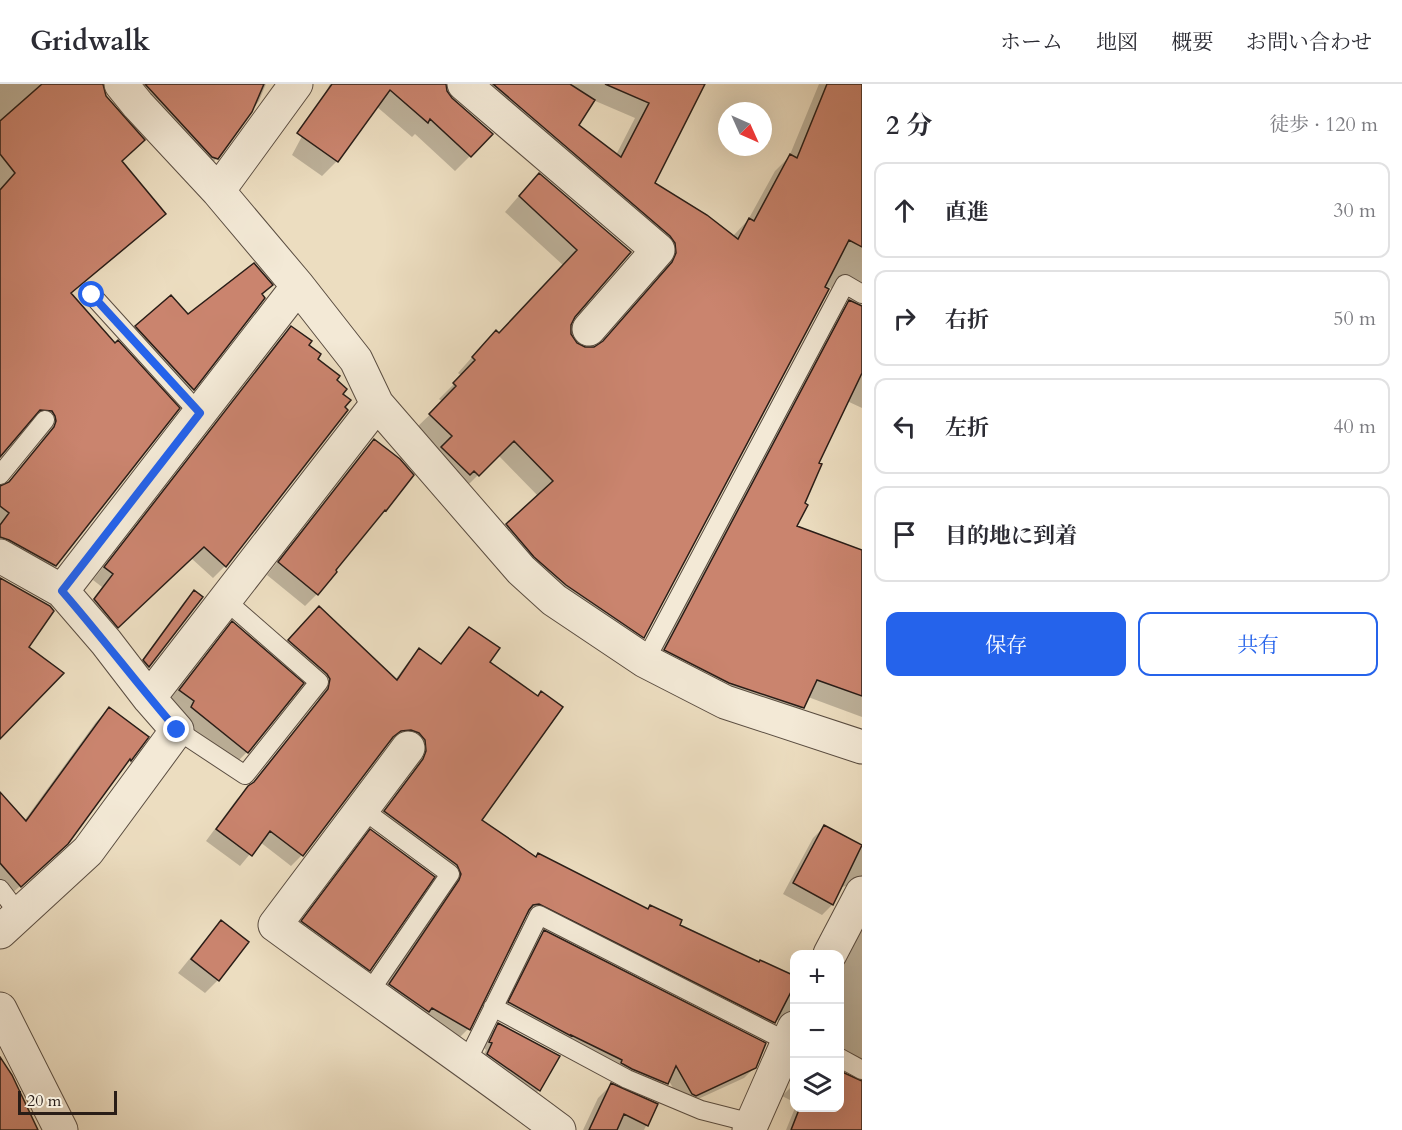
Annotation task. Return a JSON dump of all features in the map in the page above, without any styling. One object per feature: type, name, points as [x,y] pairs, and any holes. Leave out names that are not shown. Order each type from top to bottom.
[{"type":"street","points":[[121,84],[218,191],[298,286],[356,360],[377,404],[521,570],[555,600],[645,661],[725,702],[862,747]]},
{"type":"street","points":[[218,191],[296,84]]},
{"type":"street","points":[[464,84],[658,249],[589,329]]},
{"type":"street","points":[[62,591],[298,286]]},
{"type":"street","points":[[150,698],[377,404]]},
{"type":"street","points":[[0,556],[62,591],[177,730],[88,851],[6,912]]},
{"type":"street","points":[[408,748],[275,925],[560,1130]]},
{"type":"street","points":[[832,950],[862,893]]},
{"type":"street","points":[[0,1009],[61,1130]]},
{"type":"street","points":[[750,1126],[790,1037]]},
{"type":"lane","points":[[645,661],[845,284],[862,294]]},
{"type":"lane","points":[[92,295],[200,413]]},
{"type":"lane","points":[[0,475],[45,420]]},
{"type":"lane","points":[[177,730],[245,775],[319,682],[224,600]]},
{"type":"lane","points":[[362,809],[450,874],[368,994]]},
{"type":"lane","points":[[467,1061],[539,915],[790,1032]]},
{"type":"lane","points":[[493,1007],[627,1078],[701,1110],[750,1126]]},
{"type":"lane","points":[[844,1060],[862,1070]]},
{"type":"building","points":[[42,84],[103,84],[106,96],[145,140],[122,161],[166,214],[71,293],[115,343],[118,340],[180,408],[56,566],[0,537],[0,525],[9,513],[0,506],[0,486],[9,482],[54,427],[56,421],[52,411],[40,410],[0,457],[0,190],[15,173],[0,154],[0,121]]},
{"type":"building","points":[[145,84],[264,84],[252,112],[218,159],[212,157]]},
{"type":"building","points":[[332,84],[446,84],[447,91],[452,98],[493,134],[471,157],[430,119],[428,123],[390,90],[338,162],[297,133]]},
{"type":"building","points":[[493,84],[570,84],[595,100],[579,125],[621,157],[649,103],[605,84],[705,84],[655,183],[707,215],[738,239],[749,218],[754,221],[790,154],[797,158],[827,84],[862,84],[862,247],[849,240],[825,287],[829,289],[644,638],[566,585],[534,557],[506,524],[553,481],[514,441],[479,476],[474,471],[470,475],[441,447],[452,436],[429,414],[456,386],[453,383],[475,360],[472,357],[496,330],[499,333],[577,250],[519,196],[539,173],[631,252],[575,317],[571,325],[571,334],[577,343],[585,347],[594,347],[603,341],[672,262],[676,253],[675,243],[670,236]]},
{"type":"building","points":[[254,263],[273,285],[262,294],[265,298],[194,390],[135,326],[171,295],[188,314]]},
{"type":"building","points":[[849,300],[862,306],[862,373],[819,463],[822,464],[805,503],[808,505],[797,526],[862,550],[862,696],[817,680],[804,708],[729,683],[664,650]]},
{"type":"building","points":[[291,326],[312,341],[309,345],[321,354],[318,359],[340,376],[337,380],[347,389],[343,394],[351,400],[345,407],[348,410],[226,567],[204,547],[118,628],[94,599],[113,574],[104,567]]},
{"type":"building","points":[[374,439],[400,459],[414,475],[318,595],[278,562]]},
{"type":"building","points":[[0,578],[50,606],[54,611],[29,647],[64,673],[0,739]]},
{"type":"building","points":[[194,590],[203,597],[149,667],[143,660]]},
{"type":"building","points":[[319,606],[397,680],[419,648],[441,664],[469,627],[500,648],[490,662],[538,696],[541,691],[563,707],[482,820],[536,857],[538,853],[648,909],[650,905],[682,920],[680,925],[759,962],[760,960],[790,974],[790,994],[775,1023],[539,904],[533,905],[529,910],[470,1030],[432,1008],[429,1012],[389,984],[461,874],[457,865],[384,811],[423,759],[426,751],[425,740],[419,733],[411,730],[401,731],[393,737],[303,856],[270,831],[252,856],[216,829],[248,786],[254,782],[328,689],[330,679],[327,674],[288,640]]},
{"type":"building","points":[[232,621],[304,683],[248,753],[191,707],[194,701],[179,690]]},
{"type":"building","points":[[109,707],[149,737],[131,761],[130,759],[68,844],[21,887],[0,863],[0,792],[26,821]]},
{"type":"building","points":[[824,825],[862,845],[833,905],[793,883]]},
{"type":"building","points":[[370,829],[435,877],[370,971],[301,921]]},
{"type":"building","points":[[221,920],[249,942],[219,981],[191,959]]},
{"type":"building","points":[[544,930],[766,1043],[756,1068],[696,1096],[692,1094],[676,1066],[668,1084],[632,1069],[621,1063],[622,1060],[508,1002]]},
{"type":"building","points":[[498,1023],[560,1056],[540,1091],[487,1054],[492,1043],[489,1042]]},
{"type":"building","points":[[0,1057],[12,1075],[38,1130],[0,1130]]},
{"type":"building","points":[[844,1073],[862,1081],[862,1130],[791,1130],[798,1112],[844,1112]]},
{"type":"building","points":[[611,1083],[658,1104],[648,1126],[624,1114],[617,1130],[589,1130]]},
{"type":"route","points":[[92,295],[200,413],[62,591],[177,730]]}]
